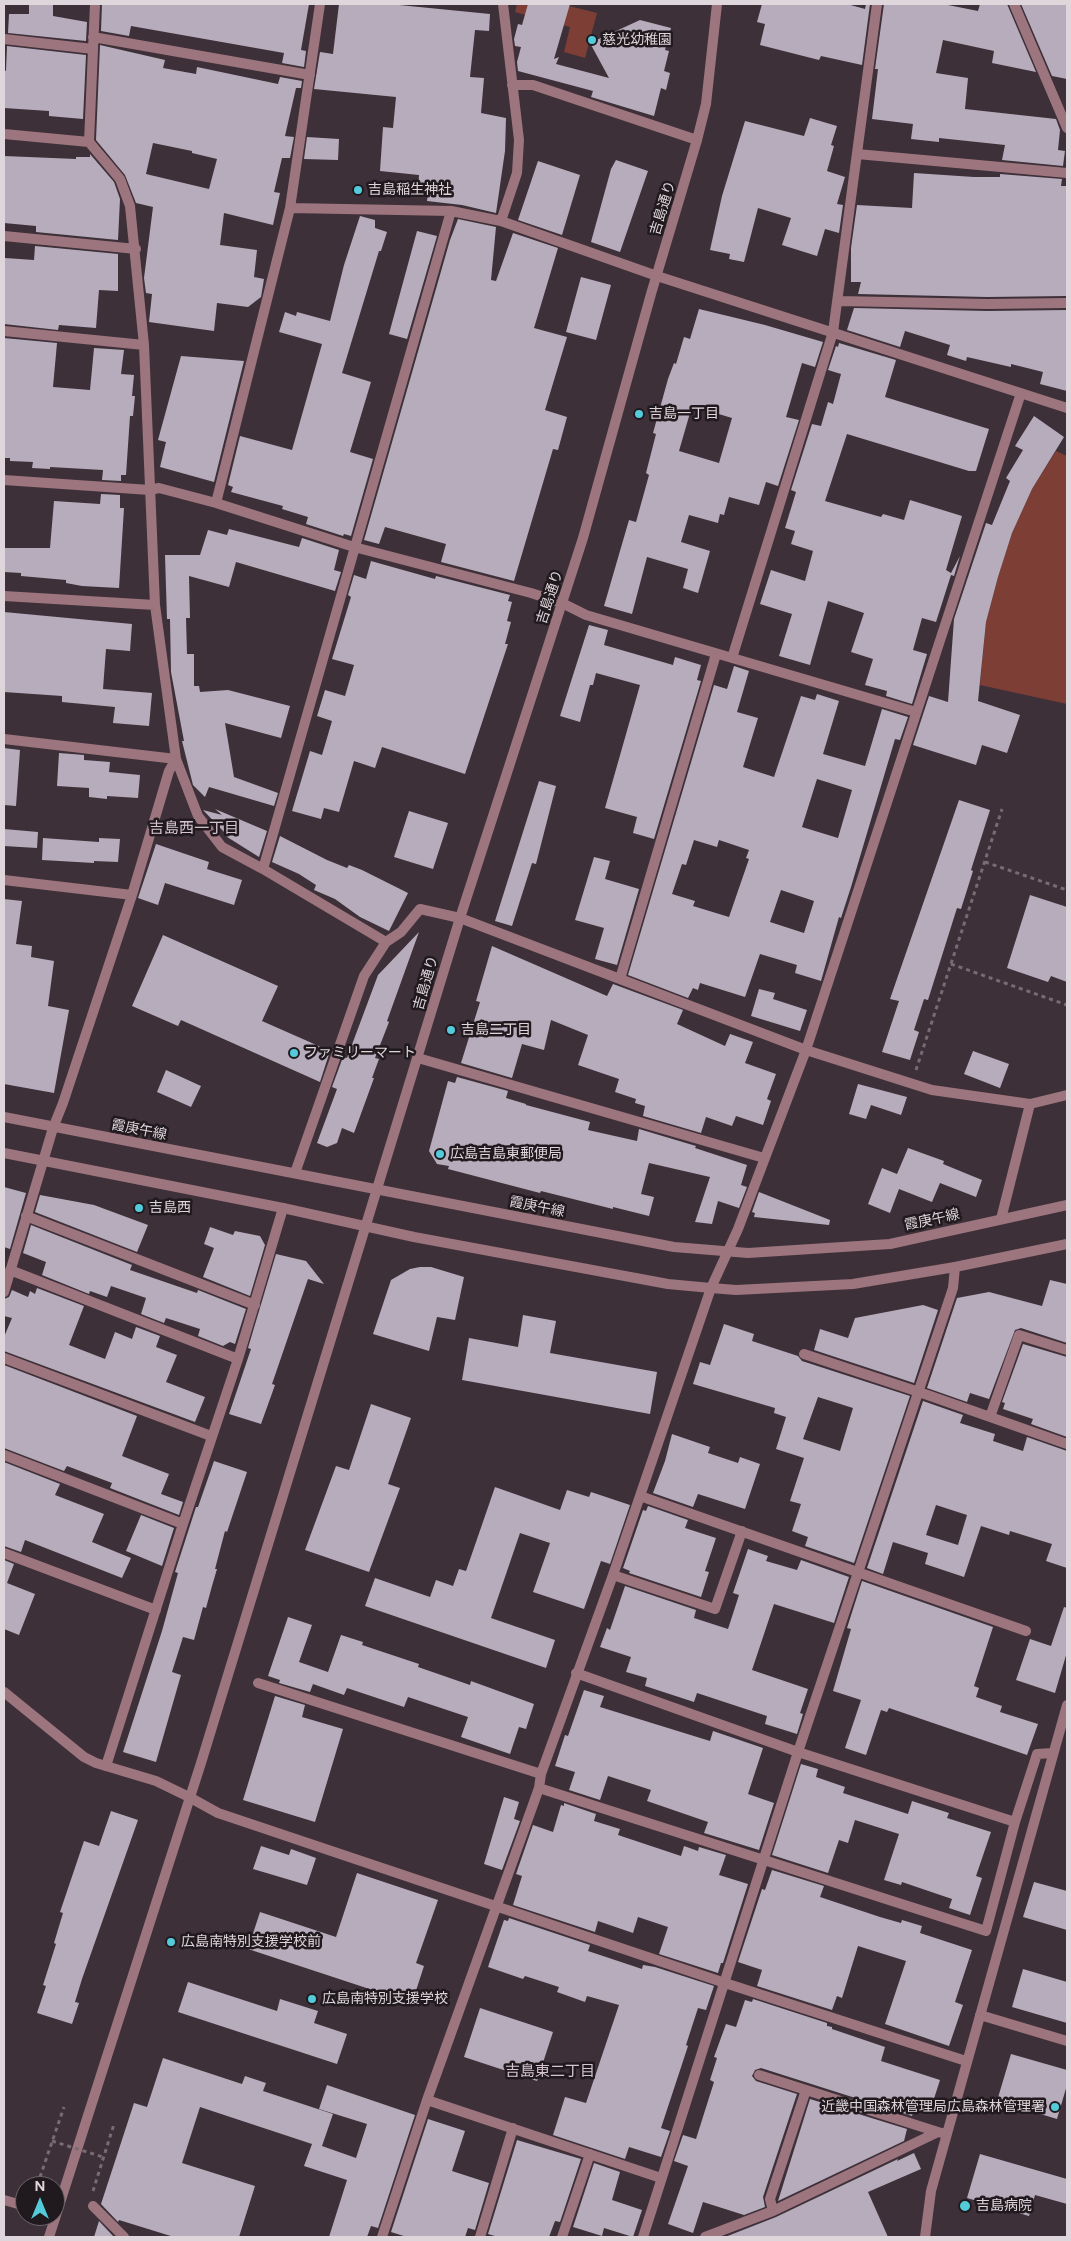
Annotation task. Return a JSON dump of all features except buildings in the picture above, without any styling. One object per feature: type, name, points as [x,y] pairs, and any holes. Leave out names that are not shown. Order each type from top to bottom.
[{"type":"street","points":[[95,4],[89,142],[120,180],[130,206],[136,248],[144,345],[156,606],[176,759],[198,816],[222,847],[263,869],[386,942]]},
{"type":"street","points":[[216,503],[290,208],[320,4]]},
{"type":"street","points":[[501,221],[517,173],[519,140],[504,4]]},
{"type":"street","name":"吉島通り","points":[[65,2183],[189,1798],[460,918],[583,538],[657,276],[698,140],[706,104],[717,4]]},
{"type":"street","points":[[732,658],[834,332],[877,4]]},
{"type":"street","points":[[1014,4],[1067,128]]},
{"type":"street","points":[[93,37],[310,75]]},
{"type":"street","points":[[4,39],[93,49]]},
{"type":"street","points":[[512,84],[533,85],[698,140]]},
{"type":"street","points":[[4,134],[89,142]]},
{"type":"street","points":[[857,154],[1067,173]]},
{"type":"street","points":[[290,208],[452,211],[501,221],[657,276],[1067,408]]},
{"type":"street","points":[[263,869],[452,211]]},
{"type":"street","points":[[4,236],[136,248]]},
{"type":"street","points":[[838,301],[987,304],[1067,303]]},
{"type":"street","points":[[4,331],[144,345]]},
{"type":"street","points":[[382,2237],[428,2100],[540,1788],[541,1774],[613,1575],[711,1288],[728,1252],[806,1050],[1021,393]]},
{"type":"street","points":[[4,480],[150,490],[159,488],[216,503],[354,547],[531,593],[562,603],[586,615],[916,712]]},
{"type":"street","points":[[4,596],[156,606]]},
{"type":"street","points":[[620,979],[716,654]]},
{"type":"street","points":[[4,739],[176,759]]},
{"type":"street","points":[[4,1292],[53,1128],[132,895],[169,771],[176,759]]},
{"type":"street","points":[[4,880],[132,895]]},
{"type":"street","points":[[295,1173],[364,976],[386,942],[401,932],[420,909],[460,918],[806,1050],[932,1090],[1030,1104],[1067,1095]]},
{"type":"street","points":[[418,1058],[764,1158]]},
{"type":"street","points":[[1001,1219],[1030,1104]]},
{"type":"street","name":"霞庚午線","points":[[4,1117],[674,1247],[728,1252],[779,1252],[890,1244],[1067,1204]]},
{"type":"street","points":[[4,1152],[283,1208],[365,1227],[668,1284],[711,1288],[736,1290],[853,1284],[955,1267],[1067,1244]]},
{"type":"street","points":[[106,1766],[211,1436],[255,1305],[283,1208]]},
{"type":"street","points":[[26,1216],[255,1305]]},
{"type":"street","points":[[644,2237],[661,2178],[798,1752],[953,1288],[955,1267]]},
{"type":"street","points":[[10,1270],[238,1358]]},
{"type":"street","points":[[990,1417],[1019,1335],[1067,1350]]},
{"type":"street","points":[[804,1354],[1067,1444]]},
{"type":"street","points":[[4,1358],[211,1436]]},
{"type":"street","points":[[4,1455],[183,1524]]},
{"type":"street","points":[[640,1496],[1026,1631]]},
{"type":"street","points":[[613,1575],[715,1609],[742,1531]]},
{"type":"street","points":[[4,1553],[156,1610]]},
{"type":"street","points":[[576,1673],[798,1752],[1015,1822]]},
{"type":"street","points":[[258,1683],[541,1774]]},
{"type":"street","points":[[4,1692],[84,1757],[106,1766],[156,1781],[218,1813],[725,1983],[966,2061]]},
{"type":"street","points":[[926,2237],[930,2191],[942,2133],[980,2014],[1067,1705]]},
{"type":"street","points":[[540,1788],[986,1931],[1015,1822],[1038,1754],[1053,1753]]},
{"type":"street","points":[[980,2014],[1067,2041]]},
{"type":"street","points":[[759,2076],[942,2133]]},
{"type":"street","points":[[772,2211],[770,2199],[806,2090]]},
{"type":"street","points":[[428,2100],[661,2178]]},
{"type":"street","points":[[480,2237],[513,2128]]},
{"type":"street","points":[[705,2237],[772,2211],[942,2133]]},
{"type":"street","points":[[562,2237],[590,2154]]},
{"type":"street","points":[[93,2206],[124,2237]]},
{"type":"path","points":[[915,1074],[1002,809]]},
{"type":"path","points":[[985,862],[1067,890]]},
{"type":"path","points":[[951,964],[1067,1005]]},
{"type":"path","points":[[40,2176],[64,2107]]},
{"type":"path","points":[[93,2192],[114,2124]]},
{"type":"path","points":[[52,2142],[103,2158]]},
{"type":"shaded area","points":[[517,4],[561,4],[597,13],[585,58],[564,52],[570,27],[515,12]]},
{"type":"shaded area","points":[[1056,451],[1067,456],[1067,704],[980,685],[986,622],[1012,533],[1032,489]]},
{"type":"place","name":"慈光幼稚園","points":[[592,40]]},
{"type":"place","name":"吉島稲生神社","points":[[358,190]]},
{"type":"place","name":"吉島一丁目","points":[[639,414]]},
{"type":"place","name":"吉島二丁目","points":[[451,1030]]},
{"type":"place","name":"ファミリーマート","points":[[294,1053]]},
{"type":"place","name":"広島吉島東郵便局","points":[[440,1154]]},
{"type":"place","name":"吉島西","points":[[139,1208]]},
{"type":"place","name":"広島南特別支援学校前","points":[[171,1942]]},
{"type":"place","name":"広島南特別支援学校","points":[[312,1999]]},
{"type":"place","name":"近畿中国森林管理局広島森林管理署","points":[[1055,2107]]},
{"type":"place","name":"吉島病院","points":[[965,2206]]},
{"type":"district","name":"吉島西一丁目","points":[[194,829]]},
{"type":"district","name":"吉島東二丁目","points":[[550,2072]]}]
